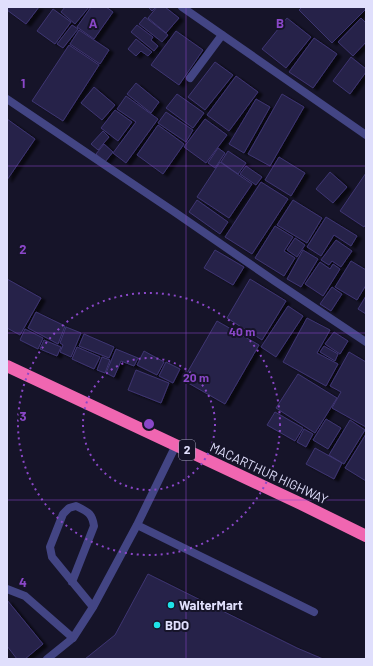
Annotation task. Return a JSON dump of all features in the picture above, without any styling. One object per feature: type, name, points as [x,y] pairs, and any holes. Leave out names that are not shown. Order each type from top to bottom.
[{"type":"highway","name":"MACARTHUR HIGHWAY","points":[[7,366],[366,536]]},
{"type":"street","points":[[182,7],[366,135]]},
{"type":"street","points":[[190,78],[222,35]]},
{"type":"street","points":[[7,99],[366,342]]},
{"type":"street","points":[[47,659],[73,638],[93,608],[137,525],[176,445]]},
{"type":"street","points":[[72,582],[94,526],[93,518],[88,512],[76,506],[69,508],[63,514],[50,547],[52,557],[72,582],[93,608]]},
{"type":"street","points":[[137,525],[314,612]]},
{"type":"street","points":[[7,589],[25,596],[73,638]]},
{"type":"building","points":[[7,7],[39,7],[26,24],[7,10]]},
{"type":"building","points":[[65,7],[89,7],[75,24],[61,12]]},
{"type":"building","points":[[91,7],[106,7],[113,12],[94,39],[77,27]]},
{"type":"building","points":[[148,7],[156,7],[152,11]]},
{"type":"building","points":[[157,7],[165,7],[179,18],[166,33],[148,18]]},
{"type":"building","points":[[302,7],[366,7],[366,9],[332,43],[299,10]]},
{"type":"building","points":[[53,9],[71,22],[55,44],[37,31]]},
{"type":"building","points":[[145,17],[168,35],[162,42],[139,24]]},
{"type":"building","points":[[287,18],[311,37],[286,68],[262,49]]},
{"type":"building","points":[[361,18],[366,23],[366,42],[353,56],[338,42]]},
{"type":"building","points":[[72,25],[78,29],[63,48],[57,44]]},
{"type":"building","points":[[137,25],[153,37],[151,40],[158,46],[154,51],[131,32]]},
{"type":"building","points":[[79,30],[109,50],[100,64],[70,44]]},
{"type":"building","points":[[176,31],[203,50],[179,85],[151,65]]},
{"type":"building","points":[[314,38],[337,54],[313,88],[289,72]]},
{"type":"building","points":[[136,39],[152,52],[148,56],[141,51],[136,56],[128,49]]},
{"type":"building","points":[[69,45],[99,65],[63,121],[32,101]]},
{"type":"building","points":[[351,57],[366,69],[366,72],[350,94],[333,81]]},
{"type":"building","points":[[215,62],[233,75],[205,110],[188,97]]},
{"type":"building","points":[[236,76],[258,92],[229,131],[207,115]]},
{"type":"building","points":[[136,83],[159,102],[151,113],[127,94]]},
{"type":"building","points":[[94,87],[115,105],[102,120],[81,103]]},
{"type":"building","points":[[177,94],[204,113],[193,128],[166,108]]},
{"type":"building","points":[[282,94],[304,107],[270,166],[248,154]]},
{"type":"building","points":[[126,96],[158,119],[126,163],[113,153],[136,122],[117,109]]},
{"type":"building","points":[[256,99],[270,107],[244,153],[229,144]]},
{"type":"building","points":[[115,110],[132,122],[118,141],[101,128]]},
{"type":"building","points":[[166,112],[193,130],[186,142],[158,123]]},
{"type":"building","points":[[7,119],[35,139],[7,180]]},
{"type":"building","points":[[205,119],[227,135],[206,163],[184,147]]},
{"type":"building","points":[[158,125],[184,144],[163,174],[137,155]]},
{"type":"building","points":[[103,131],[109,137],[98,150],[91,144]]},
{"type":"building","points":[[104,144],[113,152],[105,162],[96,154]]},
{"type":"building","points":[[218,148],[225,153],[215,168],[208,163]]},
{"type":"building","points":[[228,151],[246,163],[238,174],[221,162]]},
{"type":"building","points":[[279,157],[305,173],[291,196],[265,180]]},
{"type":"building","points":[[220,162],[252,184],[229,218],[197,197]]},
{"type":"building","points":[[246,166],[262,177],[256,185],[240,174]]},
{"type":"building","points":[[330,172],[347,187],[333,203],[316,189]]},
{"type":"building","points":[[366,173],[366,224],[364,227],[340,211]]},
{"type":"building","points":[[261,182],[288,199],[252,254],[225,237]]},
{"type":"building","points":[[197,200],[228,222],[220,234],[189,212]]},
{"type":"building","points":[[293,200],[322,218],[307,243],[277,225]]},
{"type":"building","points":[[326,217],[357,236],[351,246],[334,235],[321,256],[307,247]]},
{"type":"building","points":[[275,226],[293,237],[284,251],[295,258],[284,276],[255,258]]},
{"type":"building","points":[[295,238],[305,245],[297,257],[287,250]]},
{"type":"building","points":[[336,240],[352,251],[341,267],[332,261],[329,265],[321,260]]},
{"type":"building","points":[[215,250],[244,267],[233,285],[204,268]]},
{"type":"building","points":[[303,250],[318,259],[301,287],[287,279]]},
{"type":"building","points":[[351,261],[366,270],[366,285],[357,300],[335,287]]},
{"type":"building","points":[[320,262],[330,269],[333,264],[340,269],[323,296],[305,284]]},
{"type":"building","points":[[7,279],[41,298],[20,335],[7,328]]},
{"type":"building","points":[[250,279],[286,301],[262,340],[227,318]]},
{"type":"building","points":[[332,287],[342,294],[331,311],[320,304]]},
{"type":"building","points":[[366,296],[366,314],[358,309]]},
{"type":"building","points":[[288,306],[303,316],[276,357],[261,347]]},
{"type":"building","points":[[36,312],[65,326],[58,344],[28,328]]},
{"type":"building","points":[[307,318],[330,330],[317,353],[338,364],[326,386],[283,362]]},
{"type":"building","points":[[217,321],[259,345],[225,404],[183,380]]},
{"type":"building","points":[[66,327],[81,333],[71,357],[60,352],[63,345],[60,343]]},
{"type":"building","points":[[25,329],[43,338],[38,349],[20,340]]},
{"type":"building","points":[[334,332],[348,341],[340,354],[325,344]]},
{"type":"building","points":[[84,334],[114,347],[109,358],[79,346]]},
{"type":"building","points":[[44,340],[61,347],[57,356],[40,349]]},
{"type":"building","points":[[324,346],[338,354],[335,361],[320,352]]},
{"type":"building","points":[[77,347],[100,357],[94,369],[72,359]]},
{"type":"building","points":[[116,349],[138,358],[134,366],[121,361],[114,377],[106,373]]},
{"type":"building","points":[[144,351],[164,362],[157,375],[137,365]]},
{"type":"building","points":[[349,352],[366,362],[366,427],[332,408],[341,392],[330,386]]},
{"type":"building","points":[[102,357],[110,360],[105,373],[97,370]]},
{"type":"building","points":[[166,362],[180,369],[173,383],[159,376]]},
{"type":"building","points":[[136,370],[169,383],[161,403],[128,390]]},
{"type":"building","points":[[298,374],[337,398],[315,433],[276,408]]},
{"type":"building","points":[[275,412],[303,428],[295,441],[267,425]]},
{"type":"building","points":[[326,419],[341,428],[328,449],[313,440]]},
{"type":"building","points":[[350,420],[365,430],[344,464],[329,455]]},
{"type":"building","points":[[304,429],[313,434],[306,447],[297,442]]},
{"type":"building","points":[[366,434],[366,481],[345,468]]},
{"type":"building","points":[[315,448],[342,463],[334,479],[306,464]]},
{"type":"building","name":"WalterMart","points":[[148,574],[297,648],[323,659],[85,659],[115,635]]},
{"type":"building","points":[[7,600],[43,644],[25,659],[17,659],[7,646]]},
{"type":"place","name":"WalterMart","points":[[171,605]]},
{"type":"place","name":"BDO","points":[[157,625]]}]
